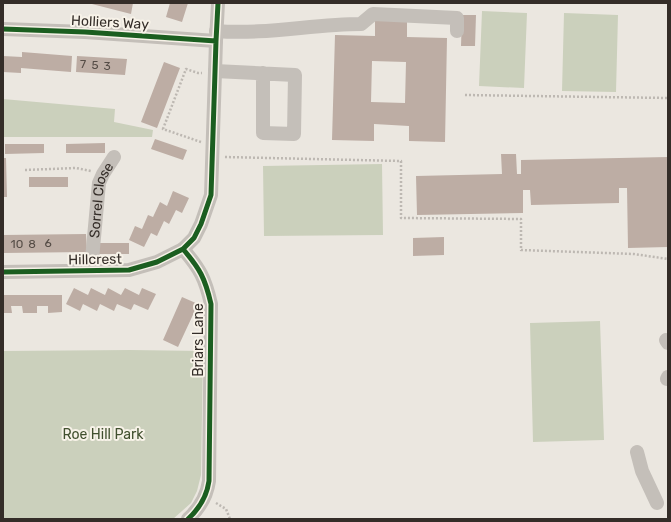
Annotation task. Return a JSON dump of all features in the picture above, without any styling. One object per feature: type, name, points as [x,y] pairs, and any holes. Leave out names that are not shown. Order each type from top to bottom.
[{"type":"street","points":[[183,249],[194,238],[211,195],[218,3]]},
{"type":"street","name":"Holliers Way","points":[[3,29],[216,36],[242,32],[338,24],[362,24],[374,14],[457,18],[457,31]]},
{"type":"street","points":[[215,71],[264,73],[295,75],[294,134],[263,134],[264,73]]},
{"type":"street","name":"Sorrel Close","points":[[91,270],[99,183],[114,157]]},
{"type":"street","name":"Hillcrest","points":[[3,272],[129,270],[157,262],[183,249]]},
{"type":"street","name":"Briars Lane","points":[[183,249],[196,264],[206,282],[211,304],[209,481],[208,490],[205,496],[194,514],[188,519]]},
{"type":"street","points":[[637,452],[642,470],[657,503]]},
{"type":"path","points":[[213,146],[163,130],[186,70],[198,74],[215,71]]},
{"type":"path","points":[[466,94],[668,98]]},
{"type":"path","points":[[226,157],[400,161],[401,218],[521,219],[521,250],[634,254],[668,259]]},
{"type":"path","points":[[25,170],[76,168],[103,174]]},
{"type":"path","points":[[205,496],[226,509],[230,519]]},
{"type":"green space","points":[[482,11],[527,13],[524,88],[479,86]]},
{"type":"green space","points":[[564,13],[618,15],[616,92],[562,91]]},
{"type":"green space","points":[[3,99],[115,109],[114,122],[153,130],[152,137],[3,137]]},
{"type":"green space","points":[[382,164],[383,235],[264,236],[263,166]]},
{"type":"green space","points":[[600,321],[604,440],[533,442],[530,323]]},
{"type":"green space","name":"Roe Hill Park","points":[[3,351],[203,351],[201,475],[197,491],[191,503],[173,519],[3,519]]},
{"type":"building","points":[[88,3],[133,3],[131,14]]},
{"type":"building","points":[[170,3],[188,3],[182,22],[166,17]]},
{"type":"building","points":[[462,15],[476,15],[475,46],[461,46]]},
{"type":"building","points":[[375,20],[407,21],[407,37],[447,38],[445,142],[409,141],[409,126],[374,124],[374,141],[332,140],[335,35],[375,36]],"holes":[[[372,61],[406,62],[405,103],[371,102]]]},
{"type":"building","points":[[22,52],[72,56],[71,72],[21,68],[21,73],[3,72],[3,56],[22,57]]},
{"type":"building","points":[[77,56],[127,59],[125,75],[76,72]]},
{"type":"building","points":[[164,62],[180,68],[157,128],[141,122]]},
{"type":"building","points":[[155,139],[187,150],[183,160],[151,149]]},
{"type":"building","points":[[105,143],[105,153],[66,153],[66,144]]},
{"type":"building","points":[[5,144],[44,144],[44,153],[5,154]]},
{"type":"building","points":[[501,154],[516,154],[517,174],[521,174],[521,160],[668,157],[668,247],[628,248],[627,188],[619,188],[619,203],[531,205],[530,190],[523,190],[523,213],[417,215],[416,176],[502,174]]},
{"type":"building","points":[[3,158],[6,158],[7,197],[3,197]]},
{"type":"building","points":[[29,177],[68,177],[68,187],[29,187]]},
{"type":"building","points":[[173,191],[189,198],[182,213],[176,210],[169,224],[164,221],[157,236],[151,233],[144,247],[129,240],[135,226],[142,229],[148,215],[153,217],[160,202],[167,206]]},
{"type":"building","points":[[86,234],[87,252],[3,253],[3,235]]},
{"type":"building","points":[[444,237],[444,255],[413,256],[413,238]]},
{"type":"building","points":[[95,243],[129,243],[129,254],[95,254]]},
{"type":"building","points":[[74,288],[88,295],[91,288],[105,295],[108,288],[121,295],[125,288],[139,295],[142,288],[156,294],[148,310],[134,304],[131,310],[117,304],[114,311],[100,304],[97,311],[83,304],[80,311],[66,304]]},
{"type":"building","points":[[3,295],[62,295],[62,312],[48,313],[48,306],[37,306],[37,313],[23,313],[22,306],[11,306],[12,313],[3,313]]},
{"type":"building","points":[[182,297],[198,304],[178,347],[163,340]]},
{"type":"cycle path","points":[[188,519],[202,502],[209,481],[211,304],[201,274],[194,262],[183,249],[194,238],[201,224],[211,195],[218,3]]},
{"type":"cycle path","points":[[3,29],[85,32],[216,41]]},
{"type":"cycle path","points":[[3,272],[129,270],[157,262],[183,249]]}]
